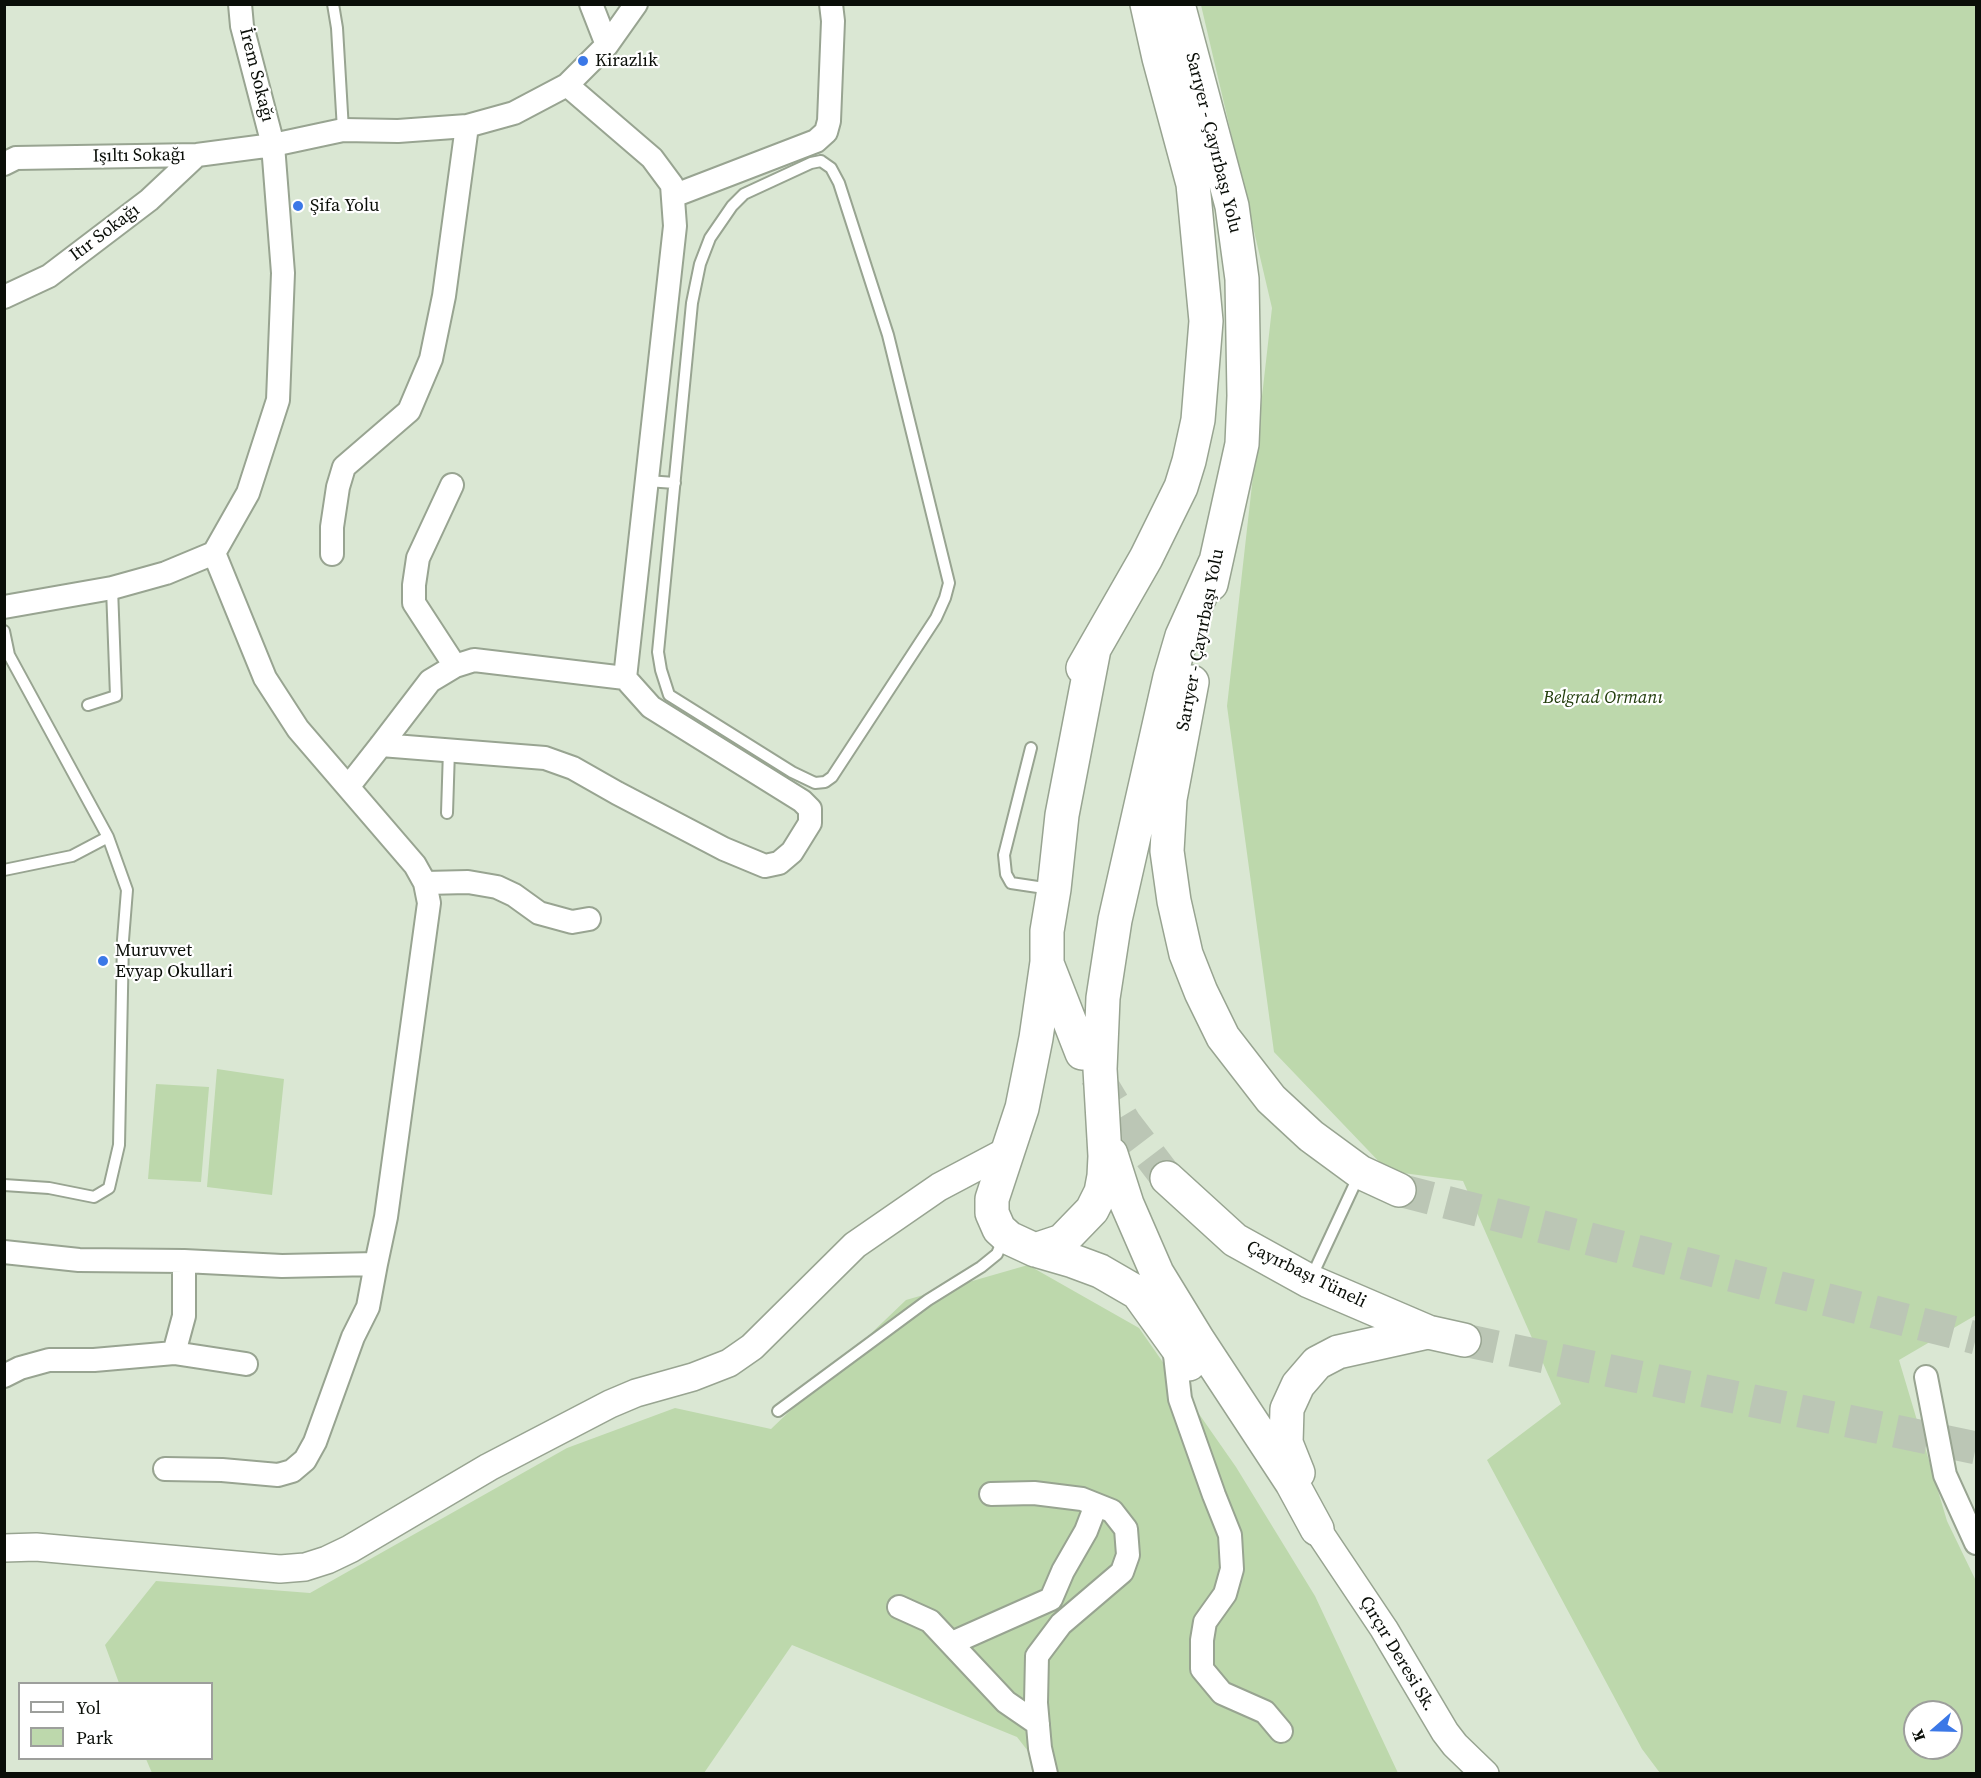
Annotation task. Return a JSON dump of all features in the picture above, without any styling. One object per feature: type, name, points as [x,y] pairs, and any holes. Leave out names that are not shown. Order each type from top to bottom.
[{"type":"main road","points":[[1147,4],[1193,184],[1206,321],[1198,420],[1181,487],[1146,558],[1094,649],[1062,815],[1047,932],[1047,962],[1036,1038],[1022,1108],[992,1199],[993,1213],[999,1229],[1009,1238],[1035,1250],[1072,1260],[1100,1271],[1138,1293],[1265,1472],[1317,1529]]},
{"type":"main road","name":"Sarıyer - Çayırbaşı Yolu","points":[[1178,4],[1232,206],[1242,279],[1244,396],[1242,444],[1215,563],[1170,799],[1167,851],[1174,901],[1186,954],[1201,993],[1223,1037],[1251,1076],[1270,1099],[1311,1136],[1360,1172],[1399,1190]]},
{"type":"main road","points":[[1035,1250],[1062,1241],[1092,1210],[1101,1192],[1105,1156],[1100,1069],[1103,998],[1115,920],[1170,677],[1182,636],[1215,563]]},
{"type":"main road","points":[[1047,962],[1082,1053]]},
{"type":"main road","points":[[1101,1109],[1120,1186],[1157,1273],[1292,1483],[1317,1529]]},
{"type":"main road","name":"Çayırbaşı Tüneli","points":[[1167,1178],[1235,1240],[1310,1281],[1428,1332],[1464,1340]]},
{"type":"main road","points":[[1317,1529],[1286,1443],[1287,1409],[1298,1385],[1317,1363],[1338,1352],[1428,1332]]},
{"type":"street","name":"İrem Sokağı","points":[[214,553],[248,493],[279,400],[283,273],[273,145],[242,26],[240,4]]},
{"type":"street","points":[[591,4],[607,45]]},
{"type":"street","name":"Işıltı Sokağı","points":[[4,164],[16,158],[197,154],[273,145],[343,130],[398,131],[467,126],[514,114],[567,85],[607,45],[636,4]]},
{"type":"street","points":[[673,196],[816,141],[826,132],[829,121],[833,21],[831,4]]},
{"type":"street","points":[[567,85],[652,158],[672,185],[675,226],[625,678]]},
{"type":"street","points":[[332,554],[332,527],[338,487],[344,467],[409,411],[431,359],[444,296],[467,126]]},
{"type":"street","name":"Itır Sokağı","points":[[4,297],[49,276],[149,200],[197,154]]},
{"type":"street","points":[[452,485],[418,558],[414,603],[455,666]]},
{"type":"street","points":[[4,607],[112,588],[166,573],[214,553],[265,678],[298,729],[415,865],[424,883],[429,903],[386,1217],[368,1307],[353,1337],[315,1442],[305,1460],[292,1471],[278,1475],[222,1470],[165,1469]]},
{"type":"street","points":[[348,787],[430,681],[455,666],[474,660],[625,678],[651,707],[802,801],[810,809],[810,823],[792,852],[779,863],[765,866],[724,849],[573,768],[545,758],[381,745]]},
{"type":"street","points":[[424,883],[468,882],[497,887],[514,895],[539,913],[572,922],[589,919]]},
{"type":"street","points":[[4,1548],[36,1547],[280,1569],[305,1567],[327,1560],[350,1549],[489,1467],[609,1404],[729,1363],[752,1347],[855,1245],[939,1187],[1007,1151]]},
{"type":"street","points":[[4,1252],[79,1260],[184,1261],[282,1266],[376,1264]]},
{"type":"street","points":[[174,1353],[184,1316],[184,1261]]},
{"type":"street","points":[[1174,1341],[1179,1399],[1230,1535],[1232,1569],[1225,1594],[1205,1622],[1202,1640],[1202,1669],[1222,1693],[1265,1712],[1281,1731]]},
{"type":"street","points":[[4,1376],[20,1368],[49,1360],[94,1360],[174,1353],[246,1364]]},
{"type":"street","points":[[1926,1377],[1945,1475],[1977,1543]]},
{"type":"street","points":[[991,1494],[1034,1493],[1082,1499],[1112,1511],[1126,1528],[1128,1555],[1122,1572],[1061,1624],[1037,1656],[1036,1703],[1040,1748],[1046,1773]]},
{"type":"street","points":[[952,1643],[1051,1599],[1063,1571],[1086,1531],[1096,1505]]},
{"type":"street","name":"Çırçır Deresi Sk.","points":[[1317,1529],[1384,1629],[1438,1721],[1455,1745],[1485,1773]]},
{"type":"street","points":[[900,1607],[930,1621],[1006,1702],[1038,1724]]},
{"type":"lane","points":[[333,4],[337,28],[343,130]]},
{"type":"lane","points":[[820,161],[831,168],[839,183],[888,334],[949,584],[936,618],[832,777],[825,782],[815,783],[792,772],[669,695],[658,652],[675,483],[692,303],[700,264],[710,238],[732,206],[744,194],[810,163],[820,161]]},
{"type":"lane","points":[[647,481],[675,483]]},
{"type":"lane","points":[[88,705],[116,696],[112,588]]},
{"type":"lane","points":[[4,631],[9,655],[108,837],[127,890],[123,940],[119,1145],[109,1188],[94,1197],[49,1188],[4,1185]]},
{"type":"lane","points":[[1031,748],[1004,855],[1006,874],[1011,883],[1054,889]]},
{"type":"lane","points":[[447,813],[449,749]]},
{"type":"lane","points":[[4,870],[72,856],[108,837]]},
{"type":"lane","points":[[1310,1281],[1360,1172]]},
{"type":"lane","points":[[778,1411],[928,1300],[981,1267],[997,1254],[1005,1234]]},
{"type":"green space","name":"Belgrad Ormanı","points":[[1201,5],[1976,5],[1976,1315],[1899,1360],[1947,1521],[1976,1581],[1976,1773],[1660,1773],[1642,1749],[1487,1460],[1561,1404],[1463,1181],[1388,1171],[1274,1052],[1227,706],[1272,308]]},
{"type":"green space","points":[[217,1069],[284,1079],[272,1195],[207,1187]]},
{"type":"green space","points":[[156,1084],[209,1087],[201,1182],[148,1179]]},
{"type":"green space","points":[[1028,1265],[1139,1328],[1236,1467],[1315,1596],[1398,1773],[1045,1773],[1017,1737],[792,1645],[704,1773],[152,1773],[146,1760],[213,1760],[213,1682],[119,1682],[105,1645],[156,1581],[310,1593],[567,1448],[675,1408],[771,1429],[906,1300]]},
{"type":"tunnel","points":[[1096,1075],[1125,1123],[1167,1178]]},
{"type":"tunnel","points":[[1399,1190],[1976,1338]]},
{"type":"tunnel","points":[[1464,1340],[1976,1448]]},
{"type":"place","name":"Kirazlık","points":[[583,61]]},
{"type":"place","name":"Şifa Yolu","points":[[298,206]]},
{"type":"place","name":"Muruvvet Evyap Okullari","points":[[103,961]]}]
